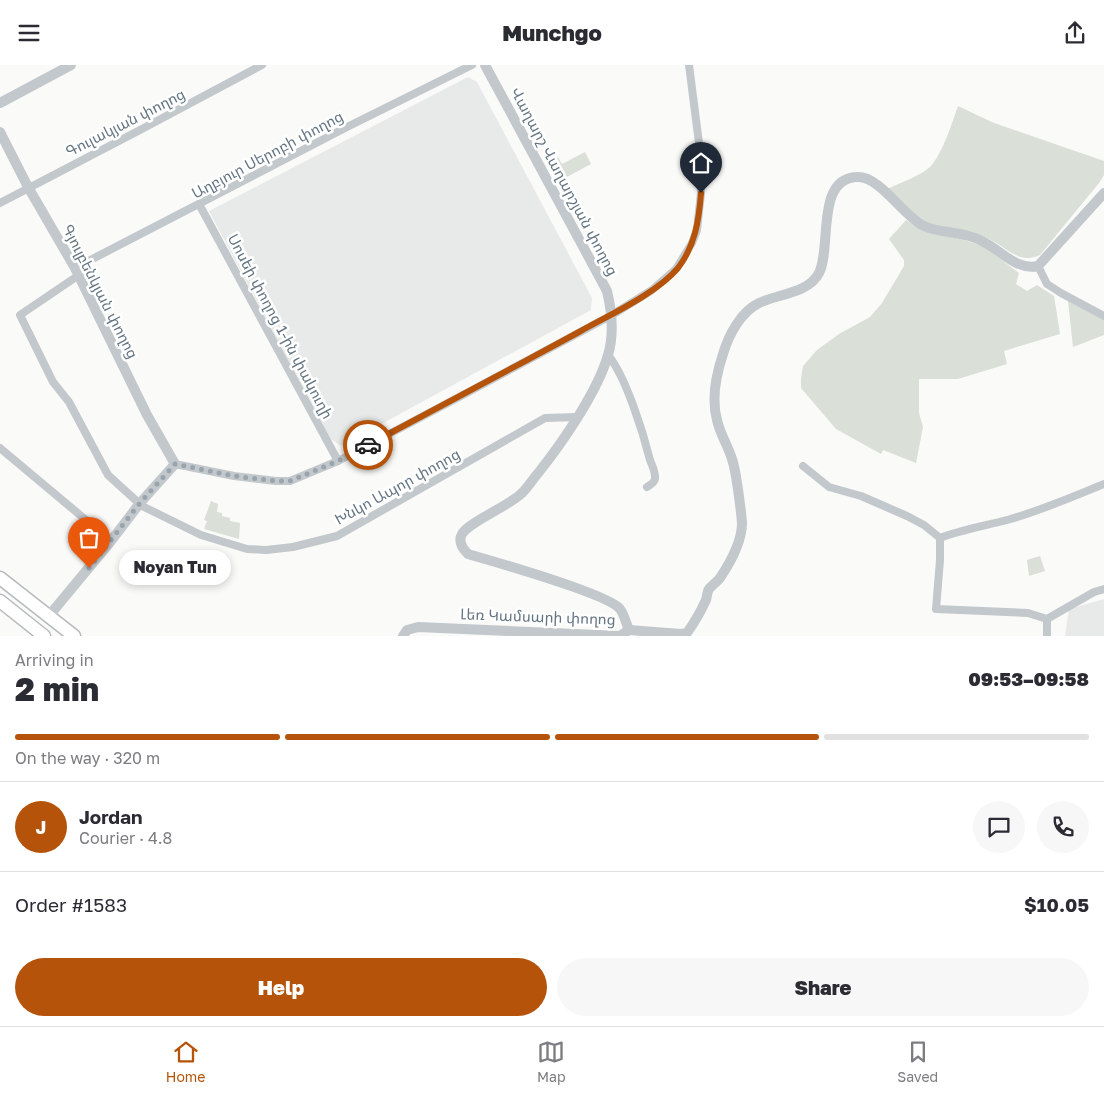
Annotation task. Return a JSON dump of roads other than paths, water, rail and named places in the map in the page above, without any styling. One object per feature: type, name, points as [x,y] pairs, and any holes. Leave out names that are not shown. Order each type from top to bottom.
[{"type":"main road","points":[[0,578],[74,636]]},
{"type":"main road","points":[[0,601],[37,634]]},
{"type":"street","points":[[0,103],[71,65]]},
{"type":"street","name":"Գուլակյան փողոց","points":[[0,203],[262,65]]},
{"type":"street","name":"Աղբյուր Սերոբի փողոց","points":[[140,503],[108,475],[69,402],[52,382],[20,315],[77,272],[339,131],[472,65]]},
{"type":"street","name":"Վաղարշ Վաղարշյան փողոց","points":[[485,65],[607,291],[612,315],[608,355],[592,392],[555,452],[523,493],[468,528],[462,534],[462,548],[468,553],[592,594],[612,603],[620,609],[629,630]]},
{"type":"street","points":[[48,617],[140,503],[175,464],[234,476],[290,481],[338,461],[462,396],[612,315],[652,290],[676,269],[687,253],[697,230],[701,193],[700,151],[690,65]]},
{"type":"street","name":"Գյուլբենկյան փողոց","points":[[0,132],[28,187],[77,272],[146,415],[175,464]]},
{"type":"street","name":"Լեռ Կամսարի փողոց","points":[[403,636],[408,630],[418,627],[620,636],[629,630],[687,633],[706,600],[709,589],[719,579],[738,544],[742,523],[733,461],[717,421],[714,399],[717,375],[724,351],[738,321],[758,303],[808,286],[818,275],[823,262],[827,213],[833,193],[842,181],[858,177],[870,180],[909,215],[924,225],[980,239],[1022,267],[1038,266]]},
{"type":"street","points":[[1104,193],[1038,266],[1047,283],[1061,293],[1104,316]]},
{"type":"street","name":"Սոսեի փողոց 1-ին փակուղի","points":[[199,205],[338,461]]},
{"type":"street","points":[[608,355],[620,375],[646,444],[655,478],[647,487]]},
{"type":"street","name":"Խնկո Ապոր փողոց","points":[[140,503],[142,506],[201,535],[247,549],[266,550],[293,547],[337,536],[545,418],[577,417]]},
{"type":"street","points":[[0,448],[111,541]]},
{"type":"street","points":[[803,466],[829,487],[861,496],[907,516],[924,525],[940,538]]},
{"type":"street","points":[[940,538],[960,531],[1006,521],[1104,484]]},
{"type":"street","points":[[940,538],[936,609],[1028,613],[1047,619],[1094,592],[1104,589]]},
{"type":"street","points":[[1047,619],[1047,636]]},
{"type":"place","name":"Noyan Tun","points":[[89,568]]}]
